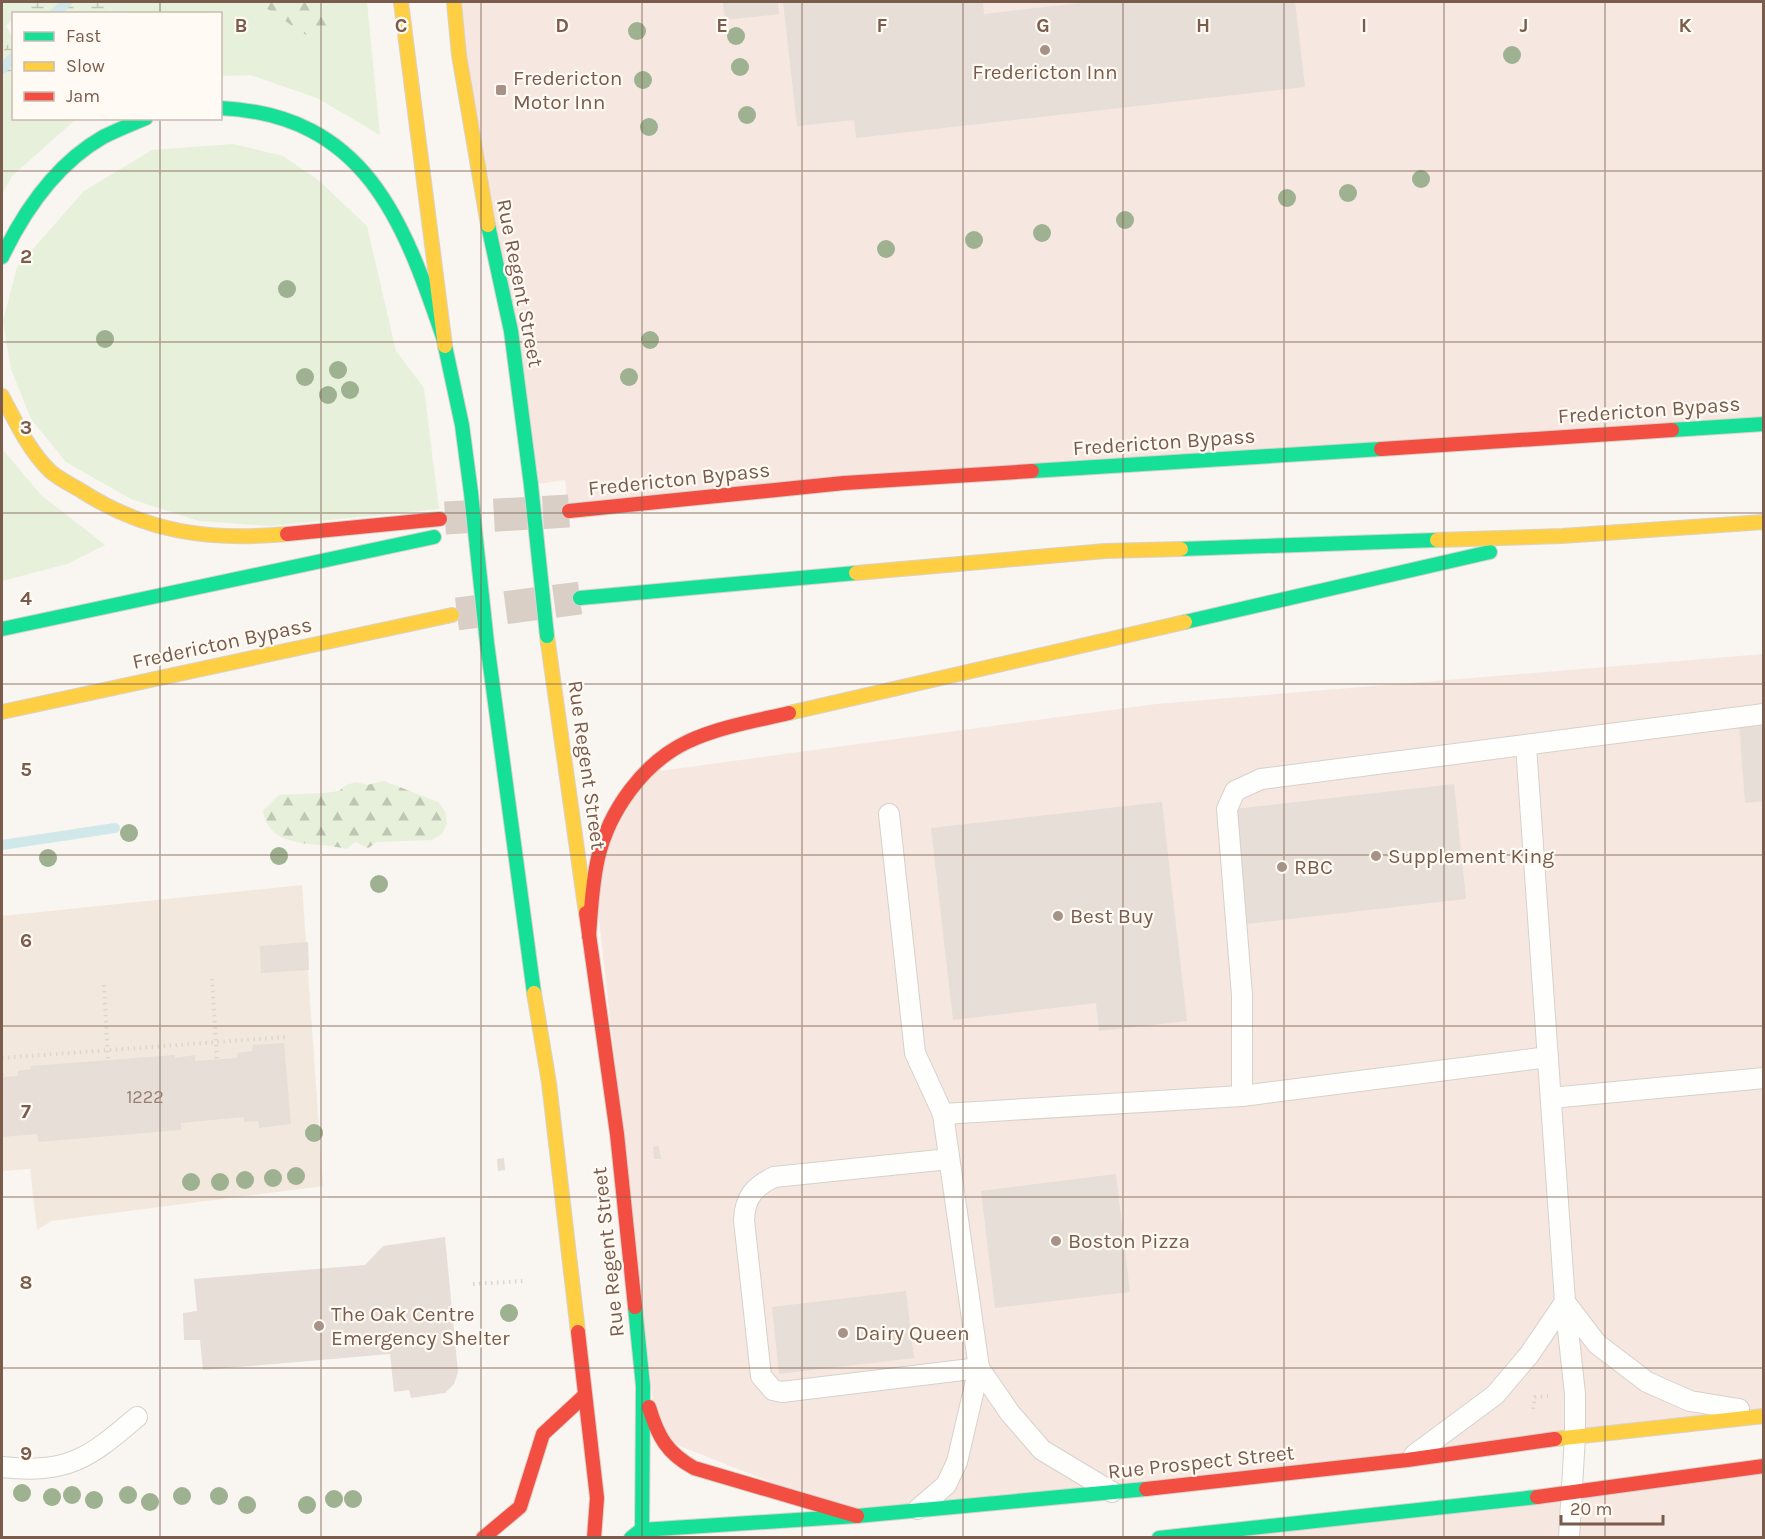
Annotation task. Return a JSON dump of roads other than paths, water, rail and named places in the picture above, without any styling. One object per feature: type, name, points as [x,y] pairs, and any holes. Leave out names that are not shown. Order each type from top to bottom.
[{"type":"main road","name":"Rue Regent Street","points":[[401,2],[444,340],[462,425],[527,954],[549,1083],[583,1397],[597,1498],[594,1538]]},
{"type":"main road","name":"Rue Regent Street","points":[[454,2],[459,55],[483,202],[511,331],[531,485],[547,636],[617,1134],[643,1386],[638,1535]]},
{"type":"main road","points":[[222,108],[252,110],[296,122],[331,141],[354,159],[377,184],[394,213],[423,275],[444,340]]},
{"type":"main road","points":[[2,257],[21,217],[53,177],[102,138],[142,120]]},
{"type":"main road","points":[[2,396],[29,446],[50,471],[107,508],[174,532],[250,537],[440,519]]},
{"type":"main road","name":"Fredericton Bypass","points":[[569,511],[844,483],[1764,424]]},
{"type":"main road","points":[[580,598],[1105,551],[1562,536],[1764,522]]},
{"type":"main road","points":[[2,629],[442,536]]},
{"type":"main road","points":[[589,936],[594,875],[603,843],[618,809],[644,773],[683,744],[739,725],[1562,536]]},
{"type":"main road","name":"Fredericton Bypass","points":[[2,712],[452,615]]},
{"type":"main road","points":[[643,1386],[657,1437],[672,1456],[694,1468],[857,1516]]},
{"type":"main road","points":[[483,1538],[520,1507],[543,1434],[583,1397]]},
{"type":"main road","name":"Rue Prospect Street","points":[[638,1535],[1115,1493],[1407,1460],[1575,1436],[1764,1415]]},
{"type":"main road","points":[[1159,1538],[1571,1493],[1764,1466]]},
{"type":"lane","points":[[1242,1096],[1242,995],[1227,809],[1235,791],[1261,779],[1764,714]]},
{"type":"lane","points":[[1526,746],[1565,1302],[1575,1394],[1569,1538]]},
{"type":"lane","points":[[889,814],[915,1053],[943,1114],[979,1368],[957,1462],[946,1485],[918,1509]]},
{"type":"lane","points":[[943,1114],[1242,1096],[1548,1057]]},
{"type":"lane","points":[[1551,1098],[1764,1078]]},
{"type":"lane","points":[[949,1159],[774,1177],[760,1184],[750,1193],[745,1206],[744,1220],[761,1376],[773,1390],[782,1392],[979,1368]]},
{"type":"lane","points":[[1565,1302],[1597,1344],[1647,1382],[1690,1401],[1764,1415]]},
{"type":"lane","points":[[1407,1460],[1495,1395],[1529,1355],[1565,1302]]},
{"type":"lane","points":[[979,1368],[1010,1413],[1042,1450],[1115,1493]]},
{"type":"lane","points":[[2,1467],[37,1471],[78,1461],[109,1441],[137,1417]]},
{"type":"waterway","points":[[56,12],[67,2]]},
{"type":"waterway","points":[[2,69],[12,58]]},
{"type":"waterway","points":[[2,845],[115,828]]},
{"type":"tunnel","points":[[445,518],[569,511]]},
{"type":"tunnel","points":[[457,614],[580,598]]},
{"type":"place","name":"Fredericton Inn","points":[[1045,50]]},
{"type":"place","name":"Fredericton Motor Inn","points":[[501,90]]},
{"type":"place","name":"Supplement King","points":[[1376,856]]},
{"type":"place","name":"RBC","points":[[1282,867]]},
{"type":"place","name":"Best Buy","points":[[1058,916]]},
{"type":"place","name":"Boston Pizza","points":[[1056,1241]]},
{"type":"place","name":"The Oak Centre Emergency Shelter","points":[[319,1326]]},
{"type":"place","name":"Dairy Queen","points":[[843,1333]]}]
